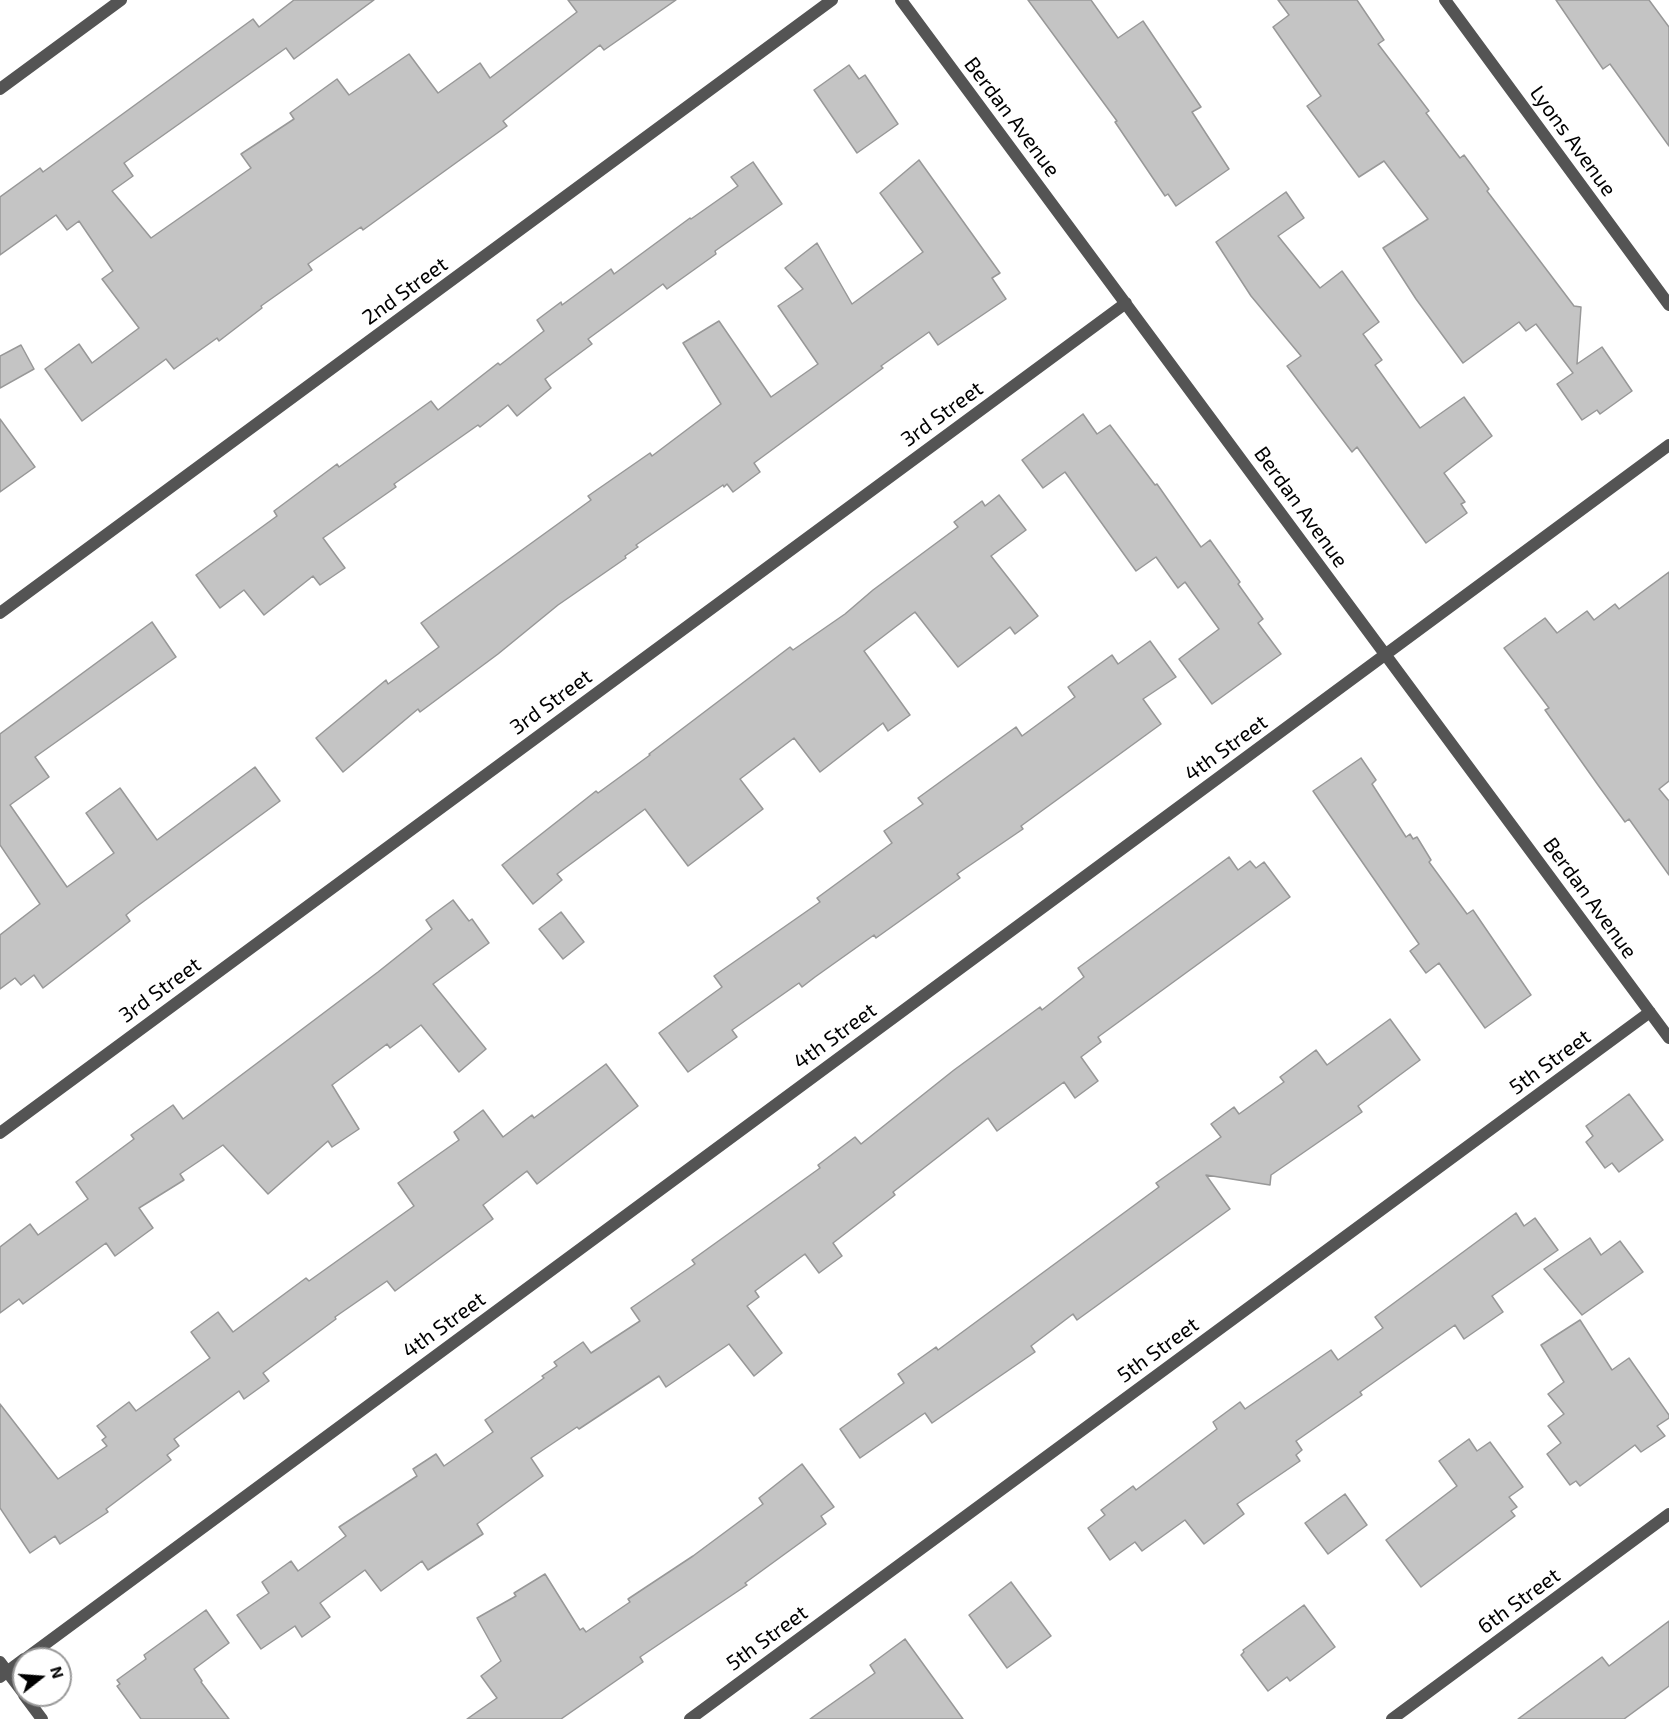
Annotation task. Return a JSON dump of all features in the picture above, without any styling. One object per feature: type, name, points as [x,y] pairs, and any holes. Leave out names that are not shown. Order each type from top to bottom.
[{"type":"street","points":[[0,89],[121,0]]},
{"type":"street","name":"2nd Street","points":[[0,613],[832,0]]},
{"type":"street","name":"Berdan Avenue","points":[[901,0],[1669,1038]]},
{"type":"street","name":"Lyons Avenue","points":[[1445,0],[1669,304]]},
{"type":"street","name":"3rd Street","points":[[0,1132],[1126,303]]},
{"type":"street","name":"4th Street","points":[[40,1647],[1669,445]]},
{"type":"street","name":"5th Street","points":[[690,1719],[1650,1012]]},
{"type":"street","name":"6th Street","points":[[1392,1719],[1669,1514]]},
{"type":"street","points":[[2,1670],[12,1681]]},
{"type":"building","points":[[294,0],[374,0],[294,59],[286,48],[124,163],[133,176],[112,191],[151,238],[251,168],[241,154],[294,119],[290,113],[337,79],[349,95],[409,54],[438,93],[480,63],[490,78],[577,12],[568,0],[676,0],[604,50],[600,45],[503,121],[507,126],[363,230],[361,227],[308,264],[312,270],[261,306],[262,308],[219,341],[217,338],[174,369],[166,359],[82,421],[45,369],[79,344],[92,363],[139,328],[102,279],[113,271],[79,221],[67,230],[56,215],[0,255],[0,197],[40,168],[43,172],[253,19],[259,27]]},
{"type":"building","points":[[1028,0],[1091,0],[1118,38],[1143,21],[1201,107],[1192,112],[1229,169],[1176,206],[1168,194],[1165,196],[1115,122],[1117,121]]},
{"type":"building","points":[[1278,0],[1357,0],[1384,40],[1378,44],[1429,111],[1426,113],[1460,158],[1464,155],[1489,189],[1487,191],[1574,306],[1581,307],[1577,364],[1602,347],[1632,391],[1600,414],[1597,410],[1582,420],[1557,384],[1573,373],[1536,324],[1526,331],[1519,322],[1463,363],[1416,299],[1383,248],[1428,219],[1384,161],[1359,177],[1307,106],[1321,96],[1273,27],[1289,15]]},
{"type":"building","points":[[1556,0],[1649,0],[1669,27],[1669,146],[1610,64],[1603,69]]},
{"type":"building","points":[[849,65],[859,79],[865,75],[898,124],[857,153],[814,90]]},
{"type":"building","points":[[919,160],[1000,273],[992,278],[1006,299],[938,345],[929,332],[881,366],[883,368],[754,463],[760,472],[733,492],[727,484],[724,487],[723,485],[636,545],[638,547],[625,556],[626,558],[558,605],[498,654],[420,712],[418,709],[343,772],[316,738],[386,680],[388,684],[439,647],[421,623],[591,500],[588,496],[650,453],[652,456],[721,404],[683,343],[719,321],[771,397],[818,364],[778,306],[803,289],[785,268],[817,243],[852,304],[923,252],[880,193]]},
{"type":"building","points":[[753,162],[782,204],[715,251],[716,254],[667,289],[663,284],[588,339],[592,344],[545,379],[551,388],[517,416],[508,405],[480,427],[478,425],[394,484],[396,487],[323,538],[345,568],[320,585],[313,576],[264,615],[244,590],[220,608],[196,575],[277,516],[274,511],[337,464],[339,467],[431,401],[438,410],[498,363],[500,365],[544,331],[537,320],[561,302],[562,305],[611,269],[614,274],[738,186],[731,177]]},
{"type":"building","points":[[1286,192],[1304,218],[1278,236],[1320,288],[1342,271],[1379,322],[1363,334],[1382,360],[1375,365],[1420,428],[1464,397],[1492,436],[1444,473],[1465,502],[1461,504],[1467,513],[1426,543],[1357,447],[1352,452],[1287,366],[1301,356],[1251,296],[1216,242]]},
{"type":"building","points":[[21,345],[34,369],[0,388],[0,356]]},
{"type":"building","points":[[1083,414],[1097,434],[1110,425],[1155,485],[1157,484],[1201,547],[1210,540],[1240,582],[1238,584],[1263,619],[1258,623],[1281,654],[1212,704],[1179,659],[1219,629],[1185,582],[1178,588],[1156,557],[1136,571],[1065,472],[1043,488],[1022,460]]},
{"type":"building","points":[[0,419],[35,467],[0,492]]},
{"type":"building","points":[[999,495],[1026,530],[991,556],[1038,616],[1015,634],[1010,627],[958,667],[915,612],[864,651],[910,715],[888,731],[883,723],[820,772],[794,738],[740,779],[763,809],[688,866],[645,809],[557,874],[562,880],[533,904],[502,865],[596,791],[598,793],[650,755],[790,647],[793,650],[845,614],[873,590],[958,527],[954,522],[982,501],[985,506]]},
{"type":"building","points":[[1669,572],[1669,781],[1659,789],[1669,801],[1669,875],[1629,819],[1625,822],[1598,785],[1545,710],[1549,708],[1504,648],[1545,618],[1557,633],[1587,611],[1594,620],[1615,604],[1619,609]]},
{"type":"building","points":[[152,622],[176,657],[35,757],[49,777],[10,805],[67,887],[114,853],[86,813],[120,788],[157,840],[255,767],[280,801],[136,907],[126,915],[130,921],[43,988],[34,975],[21,985],[15,978],[0,989],[0,935],[40,904],[0,845],[0,734]]},
{"type":"building","points":[[1150,641],[1176,677],[1143,699],[1161,724],[1021,826],[1023,829],[957,874],[960,878],[876,938],[874,935],[802,987],[799,983],[732,1030],[737,1037],[688,1072],[659,1033],[722,987],[714,976],[820,902],[817,898],[892,843],[884,831],[923,804],[918,798],[1016,727],[1022,736],[1075,697],[1068,687],[1112,655],[1118,664]]},
{"type":"building","points":[[1361,758],[1376,780],[1372,784],[1406,837],[1410,834],[1413,839],[1417,837],[1431,860],[1429,862],[1467,914],[1473,910],[1531,995],[1485,1028],[1439,963],[1426,973],[1410,951],[1419,944],[1313,791]]},
{"type":"building","points":[[1229,857],[1238,870],[1250,861],[1256,868],[1264,862],[1290,897],[1098,1037],[1101,1042],[1081,1057],[1098,1081],[1075,1098],[1064,1082],[997,1131],[988,1118],[893,1192],[895,1195],[833,1243],[842,1256],[819,1273],[805,1254],[755,1291],[759,1297],[747,1306],[782,1353],[754,1376],[729,1344],[666,1387],[659,1376],[531,1458],[543,1476],[477,1524],[483,1534],[428,1570],[422,1561],[381,1591],[365,1570],[320,1603],[330,1617],[302,1637],[295,1626],[261,1649],[237,1615],[269,1593],[262,1582],[291,1561],[298,1571],[346,1536],[339,1527],[417,1476],[413,1469],[436,1454],[444,1466],[493,1432],[485,1420],[544,1378],[542,1376],[557,1366],[554,1362],[583,1342],[591,1353],[640,1321],[631,1308],[695,1264],[692,1260],[820,1168],[818,1165],[855,1137],[861,1144],[954,1070],[1040,1007],[1042,1010],[1084,977],[1078,968]]},
{"type":"building","points":[[453,900],[469,921],[472,919],[489,943],[433,984],[486,1049],[459,1072],[421,1025],[390,1048],[387,1044],[332,1085],[359,1129],[332,1147],[328,1141],[268,1194],[223,1145],[180,1174],[184,1180],[139,1208],[153,1228],[115,1256],[106,1243],[23,1304],[19,1299],[0,1313],[0,1247],[30,1224],[38,1235],[88,1199],[76,1182],[134,1139],[131,1135],[173,1105],[183,1119],[432,929],[426,920]]},
{"type":"building","points":[[561,912],[584,942],[563,959],[539,929]]},
{"type":"building","points":[[1390,1019],[1420,1060],[1358,1106],[1362,1112],[1271,1175],[1270,1185],[1206,1175],[1230,1209],[1077,1320],[1073,1314],[1031,1346],[1035,1352],[932,1423],[925,1413],[860,1458],[840,1429],[904,1383],[898,1374],[936,1347],[938,1350],[1159,1187],[1156,1183],[1221,1137],[1211,1124],[1234,1107],[1239,1114],[1284,1082],[1280,1077],[1316,1050],[1327,1065]]},
{"type":"building","points":[[606,1064],[638,1106],[537,1184],[527,1171],[483,1205],[493,1219],[395,1291],[387,1281],[335,1317],[336,1319],[263,1373],[269,1381],[244,1399],[239,1391],[174,1439],[179,1446],[167,1455],[171,1460],[106,1509],[108,1512],[60,1544],[55,1536],[30,1553],[0,1508],[0,1404],[58,1479],[107,1446],[102,1440],[106,1437],[97,1426],[129,1402],[136,1411],[210,1358],[191,1332],[218,1312],[233,1332],[306,1278],[309,1281],[414,1206],[398,1183],[459,1140],[454,1132],[483,1110],[503,1137],[532,1115],[534,1118]]},
{"type":"building","points":[[1629,1094],[1663,1140],[1619,1172],[1612,1163],[1605,1168],[1586,1142],[1593,1136],[1586,1126]]},
{"type":"building","points":[[1516,1213],[1524,1226],[1535,1218],[1558,1250],[1492,1296],[1503,1312],[1464,1339],[1455,1325],[1360,1392],[1362,1395],[1296,1441],[1302,1450],[1296,1455],[1300,1461],[1237,1504],[1244,1514],[1204,1544],[1185,1520],[1142,1551],[1135,1542],[1110,1560],[1088,1528],[1105,1515],[1101,1510],[1133,1486],[1136,1490],[1217,1429],[1213,1422],[1240,1402],[1245,1409],[1331,1350],[1338,1360],[1383,1328],[1375,1317]]},
{"type":"building","points":[[1590,1238],[1601,1255],[1620,1241],[1643,1272],[1582,1315],[1544,1269]]},
{"type":"building","points":[[1580,1320],[1612,1370],[1629,1358],[1669,1418],[1657,1426],[1665,1436],[1641,1452],[1635,1445],[1580,1486],[1576,1481],[1570,1485],[1547,1454],[1561,1443],[1548,1426],[1564,1414],[1548,1394],[1564,1382],[1541,1345]]},
{"type":"building","points":[[1469,1439],[1477,1451],[1490,1442],[1523,1487],[1509,1497],[1517,1507],[1511,1511],[1515,1516],[1421,1587],[1386,1540],[1457,1486],[1439,1461]]},
{"type":"building","points":[[802,1464],[834,1507],[821,1516],[826,1524],[745,1583],[747,1585],[640,1657],[643,1662],[561,1719],[467,1719],[497,1698],[481,1676],[501,1661],[477,1618],[516,1596],[514,1593],[545,1574],[580,1630],[583,1628],[586,1632],[630,1602],[628,1599],[693,1556],[763,1504],[759,1498]]},
{"type":"building","points":[[1345,1494],[1367,1525],[1328,1554],[1305,1523]]},
{"type":"building","points":[[1011,1582],[1051,1636],[1007,1668],[969,1615]]},
{"type":"building","points":[[1304,1605],[1335,1647],[1290,1681],[1287,1677],[1268,1691],[1241,1655],[1243,1650]]},
{"type":"building","points":[[206,1610],[229,1643],[194,1669],[229,1719],[141,1719],[117,1686],[120,1684],[117,1680],[146,1659],[144,1655]]},
{"type":"building","points":[[1669,1621],[1669,1686],[1624,1719],[1518,1719],[1602,1657],[1609,1666]]},
{"type":"building","points":[[905,1639],[963,1719],[810,1719],[875,1673],[870,1665]]}]
